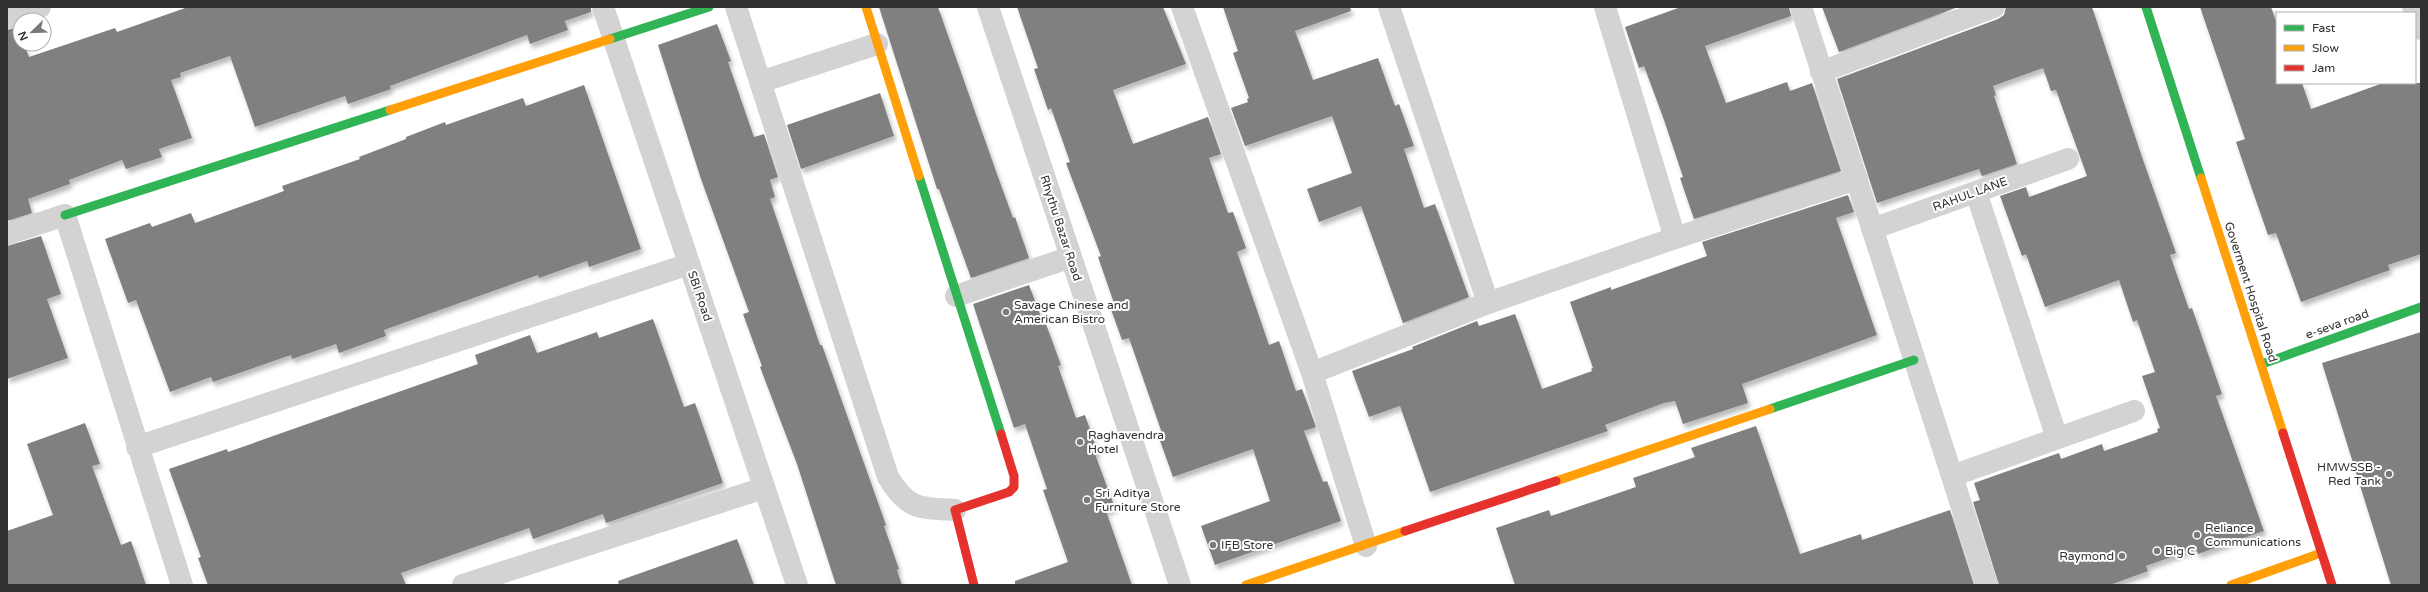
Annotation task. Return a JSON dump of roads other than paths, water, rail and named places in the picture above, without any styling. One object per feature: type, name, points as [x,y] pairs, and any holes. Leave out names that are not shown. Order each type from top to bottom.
[{"type":"street","points":[[7,18],[40,7]]},
{"type":"street","name":"SBI Road","points":[[603,7],[797,585]]},
{"type":"street","points":[[7,234],[612,36],[709,7]]},
{"type":"street","points":[[736,7],[888,477],[899,496],[910,504],[928,509],[955,510],[1010,492],[1014,487],[1014,476],[866,7]]},
{"type":"street","name":"Rhythu Bazar Road","points":[[988,7],[1180,585]]},
{"type":"street","points":[[1182,7],[1312,373],[1366,546]]},
{"type":"street","points":[[1390,7],[1488,303]]},
{"type":"street","points":[[1605,7],[1675,238]]},
{"type":"street","points":[[1801,7],[1987,585]]},
{"type":"street","points":[[1822,72],[1994,7]]},
{"type":"street","name":"Goverment Hospital Road","points":[[2146,7],[2332,585]]},
{"type":"street","points":[[2416,15],[2421,29]]},
{"type":"street","points":[[760,82],[877,44]]},
{"type":"street","name":"RAHUL LANE","points":[[1872,230],[2068,158]]},
{"type":"street","points":[[1312,373],[1488,303],[1675,238],[1856,179]]},
{"type":"street","points":[[1976,192],[2057,438]]},
{"type":"street","points":[[65,215],[137,447],[182,585]]},
{"type":"street","points":[[956,296],[1071,257]]},
{"type":"street","points":[[137,447],[689,264]]},
{"type":"street","name":"e-seva road","points":[[2262,364],[2421,307]]},
{"type":"street","points":[[1246,585],[1366,546],[1914,360]]},
{"type":"street","points":[[1952,476],[2134,411]]},
{"type":"street","points":[[463,585],[764,488]]},
{"type":"street","points":[[955,510],[974,585]]},
{"type":"street","points":[[2231,585],[2321,553]]},
{"type":"place","name":"Savage Chinese and American Bistro","points":[[1006,312]]},
{"type":"place","name":"Raghavendra Hotel","points":[[1080,442]]},
{"type":"place","name":"HMWSSB - Red Tank","points":[[2389,474]]},
{"type":"place","name":"Sri Aditya Furniture Store","points":[[1087,500]]},
{"type":"place","name":"Reliance Communications","points":[[2197,535]]},
{"type":"place","name":"IFB Store","points":[[1213,545]]},
{"type":"place","name":"Big C","points":[[2157,551]]},
{"type":"place","name":"Raymond","points":[[2122,556]]}]
